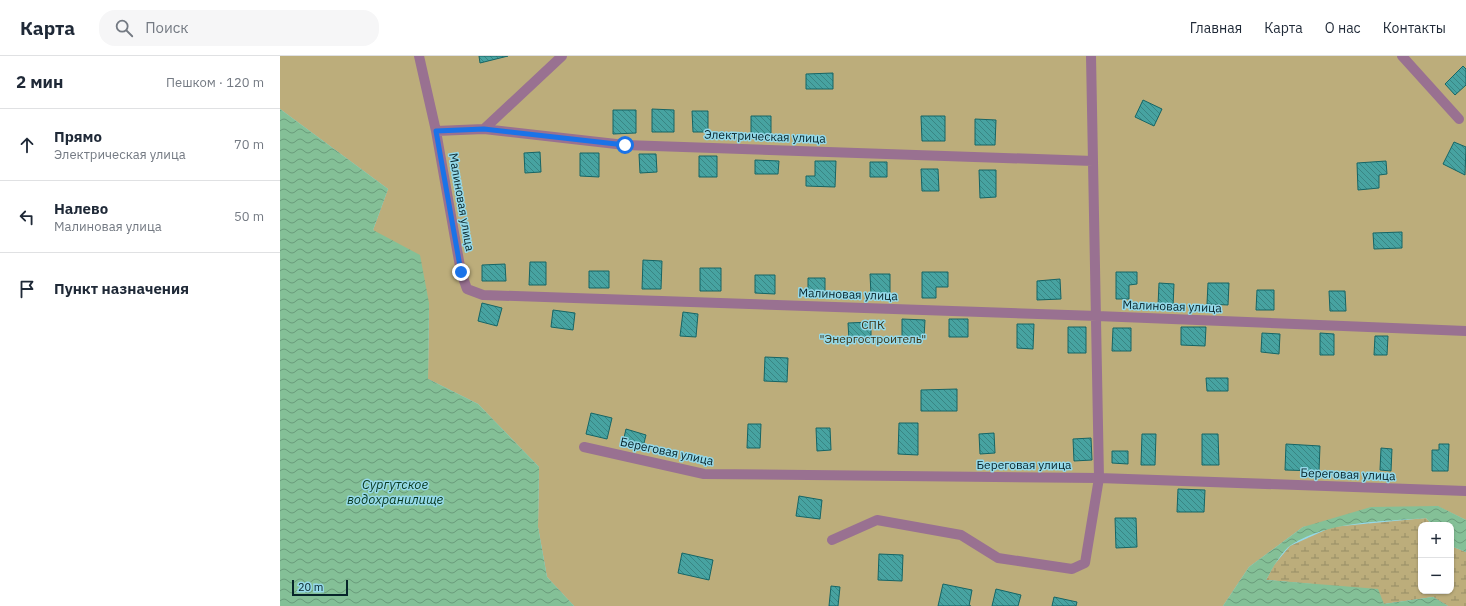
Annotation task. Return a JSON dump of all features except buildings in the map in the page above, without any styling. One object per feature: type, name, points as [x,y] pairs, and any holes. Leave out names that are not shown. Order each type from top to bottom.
[{"type":"street","name":"Малиновая улица","points":[[419,56],[436,131],[461,272],[467,289],[483,295],[1097,316],[1466,332]]},
{"type":"street","points":[[484,129],[562,56]]},
{"type":"street","points":[[832,540],[877,520],[962,535],[998,558],[1072,569],[1085,563],[1099,478],[1091,56]]},
{"type":"street","points":[[1402,56],[1459,119]]},
{"type":"street","name":"Электрическая улица","points":[[436,131],[484,129],[625,145],[1094,161]]},
{"type":"street","name":"Береговая улица","points":[[584,447],[704,474],[1099,478],[1466,491]]},
{"type":"green space","name":"СПК \"Энергостроитель\"","points":[[280,56],[1466,56],[1466,520],[1437,506],[1303,527],[1249,567],[1223,606],[574,606],[547,577],[538,527],[539,467],[478,404],[428,379],[429,303],[373,230],[388,189],[280,109]]},
{"type":"green space","points":[[1426,518],[1430,522],[1418,522],[1418,594],[1454,594],[1454,547],[1466,552],[1466,606],[1448,606],[1433,597],[1384,604],[1312,584],[1266,580],[1274,565],[1290,546],[1332,527]]},
{"type":"water","name":"Сургутское водохранилище","points":[[280,109],[388,189],[373,230],[420,255],[429,303],[428,379],[478,404],[539,467],[538,527],[547,577],[574,606],[280,606]]},
{"type":"water","points":[[1438,506],[1466,520],[1466,552],[1454,547],[1454,522],[1430,522],[1426,518],[1357,524],[1323,531],[1306,537],[1291,545],[1280,556],[1266,580],[1378,589],[1384,604],[1433,597],[1448,606],[1223,606],[1249,567],[1303,527],[1371,507]]},
{"type":"route","points":[[461,272],[436,131],[484,129],[625,145]]}]
